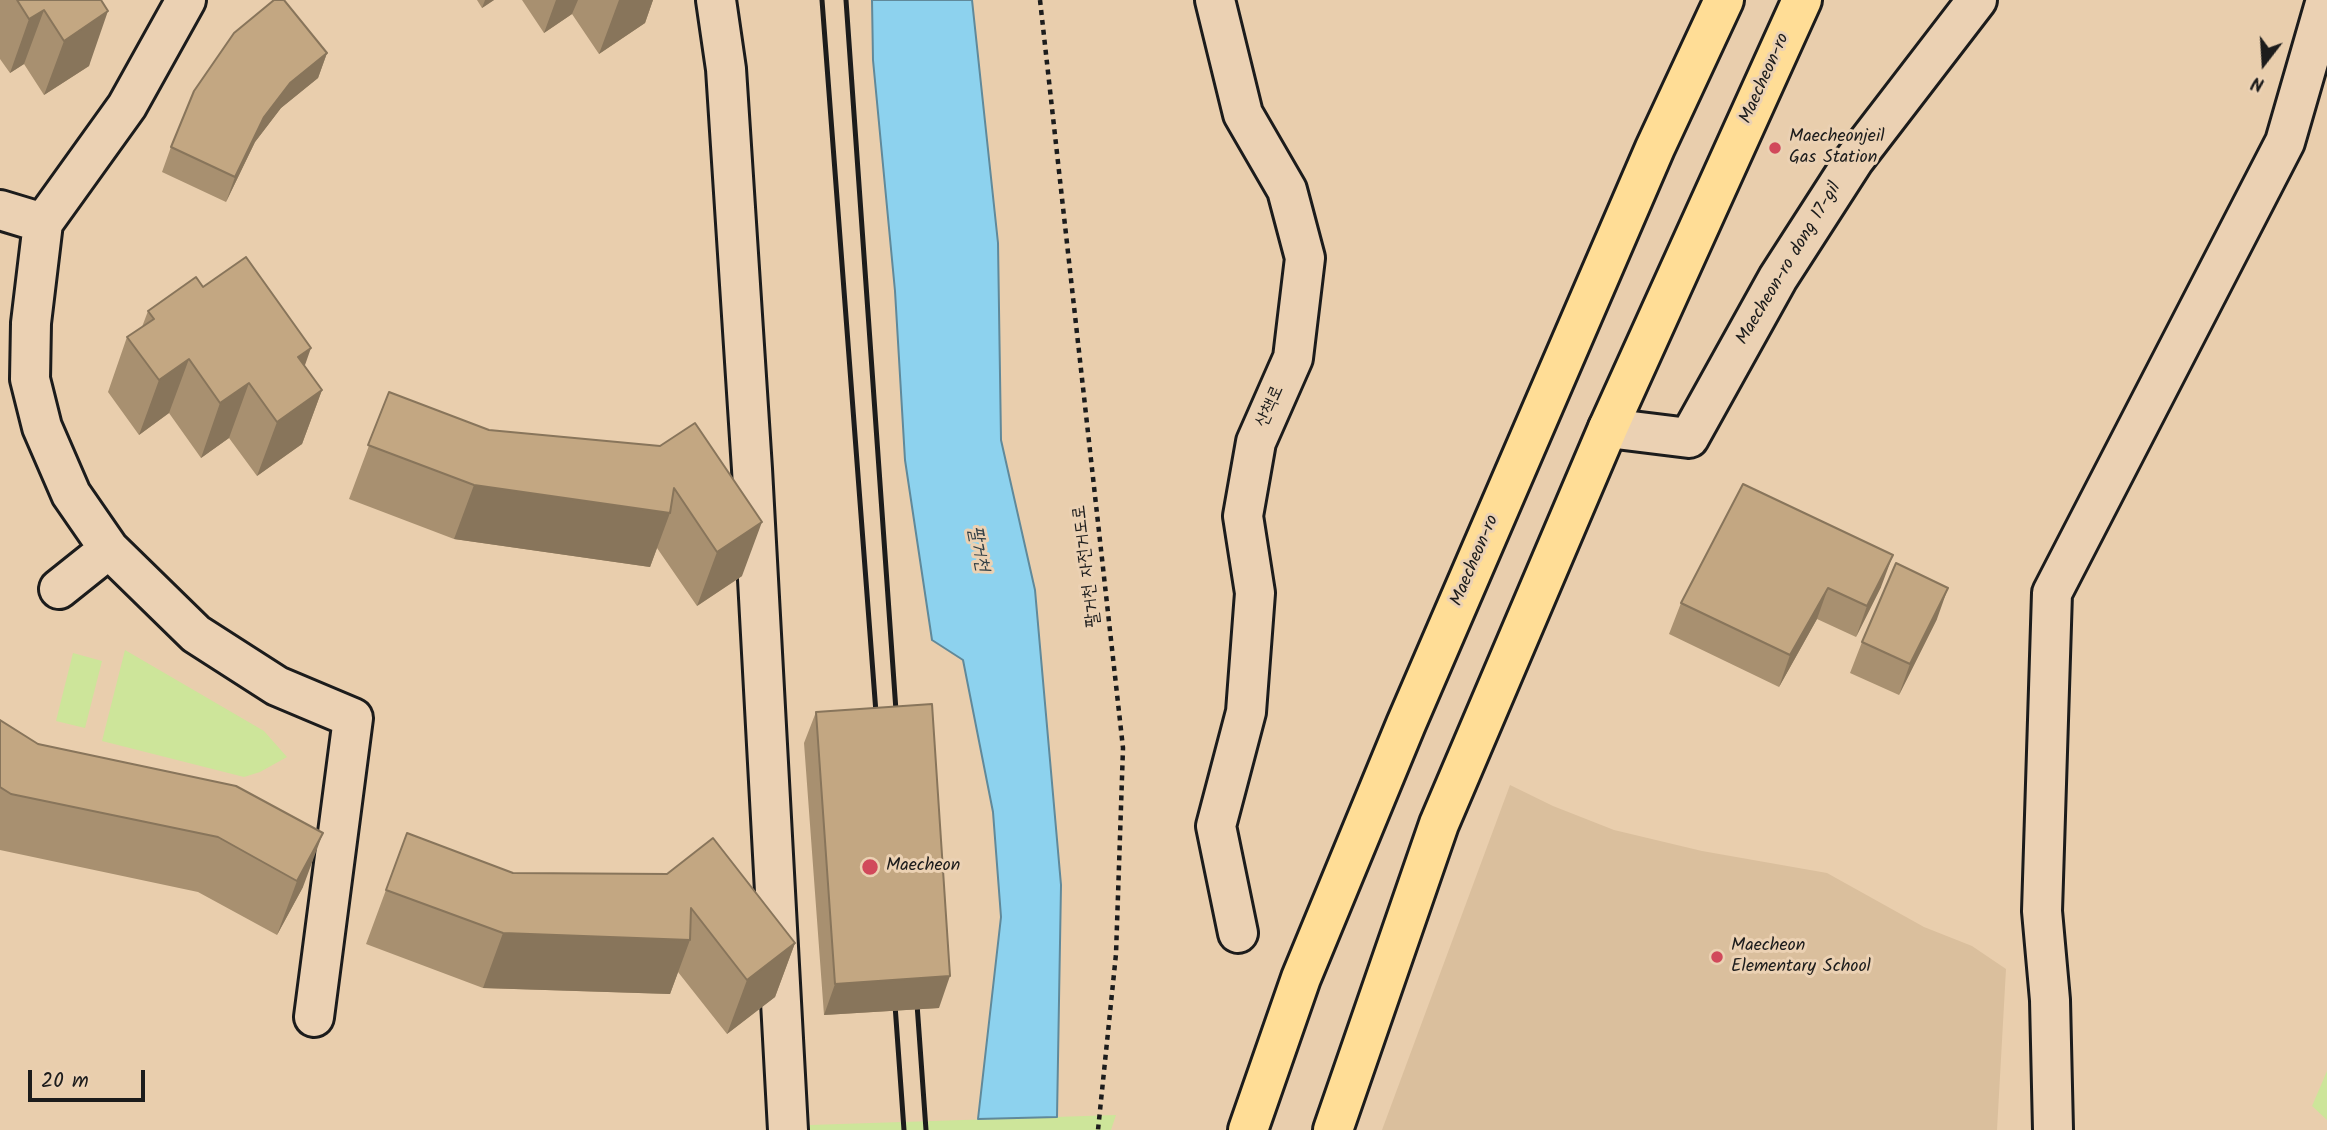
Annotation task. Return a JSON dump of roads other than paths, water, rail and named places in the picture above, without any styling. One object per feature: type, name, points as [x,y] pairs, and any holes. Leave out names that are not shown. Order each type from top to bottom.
[{"type":"main road","name":"Maecheon-ro","points":[[1248,1130],[1301,978],[1406,724],[1655,148],[1724,0]]},
{"type":"main road","name":"Maecheon-ro","points":[[1333,1130],[1439,824],[1608,428],[1802,0]]},
{"type":"street","points":[[186,0],[127,106],[43,223],[30,323],[30,379],[42,427],[71,494],[109,549],[196,634],[277,686],[354,718],[314,1017]]},
{"type":"street","points":[[716,0],[726,69],[788,1130]]},
{"type":"street","name":"산책로","points":[[1215,0],[1243,114],[1287,190],[1305,258],[1293,358],[1256,442],[1242,516],[1255,593],[1246,712],[1216,826],[1238,933]]},
{"type":"street","name":"Maecheon-ro dong 17-gil","points":[[1608,428],[1689,438],[1778,278],[1854,160],[1977,0]]},
{"type":"street","points":[[2053,1130],[2050,1000],[2042,911],[2052,593],[2286,142],[2326,0]]},
{"type":"street","points":[[0,210],[43,223]]},
{"type":"street","points":[[59,589],[109,549]]},
{"type":"water","name":"팔거천","points":[[872,0],[972,0],[998,243],[1001,440],[1035,590],[1061,885],[1057,1117],[978,1119],[1001,917],[993,812],[963,660],[932,640],[905,460],[895,291],[873,60]]},
{"type":"railway","points":[[822,0],[877,726]]},
{"type":"railway","points":[[846,0],[897,725]]},
{"type":"railway","points":[[916,990],[926,1130]]},
{"type":"railway","points":[[894,991],[904,1130]]},
{"type":"place","name":"Maecheonjeil Gas Station","points":[[1775,148]]},
{"type":"place","name":"Maecheon","points":[[870,867]]},
{"type":"place","name":"Maecheon Elementary School","points":[[1717,957]]}]
